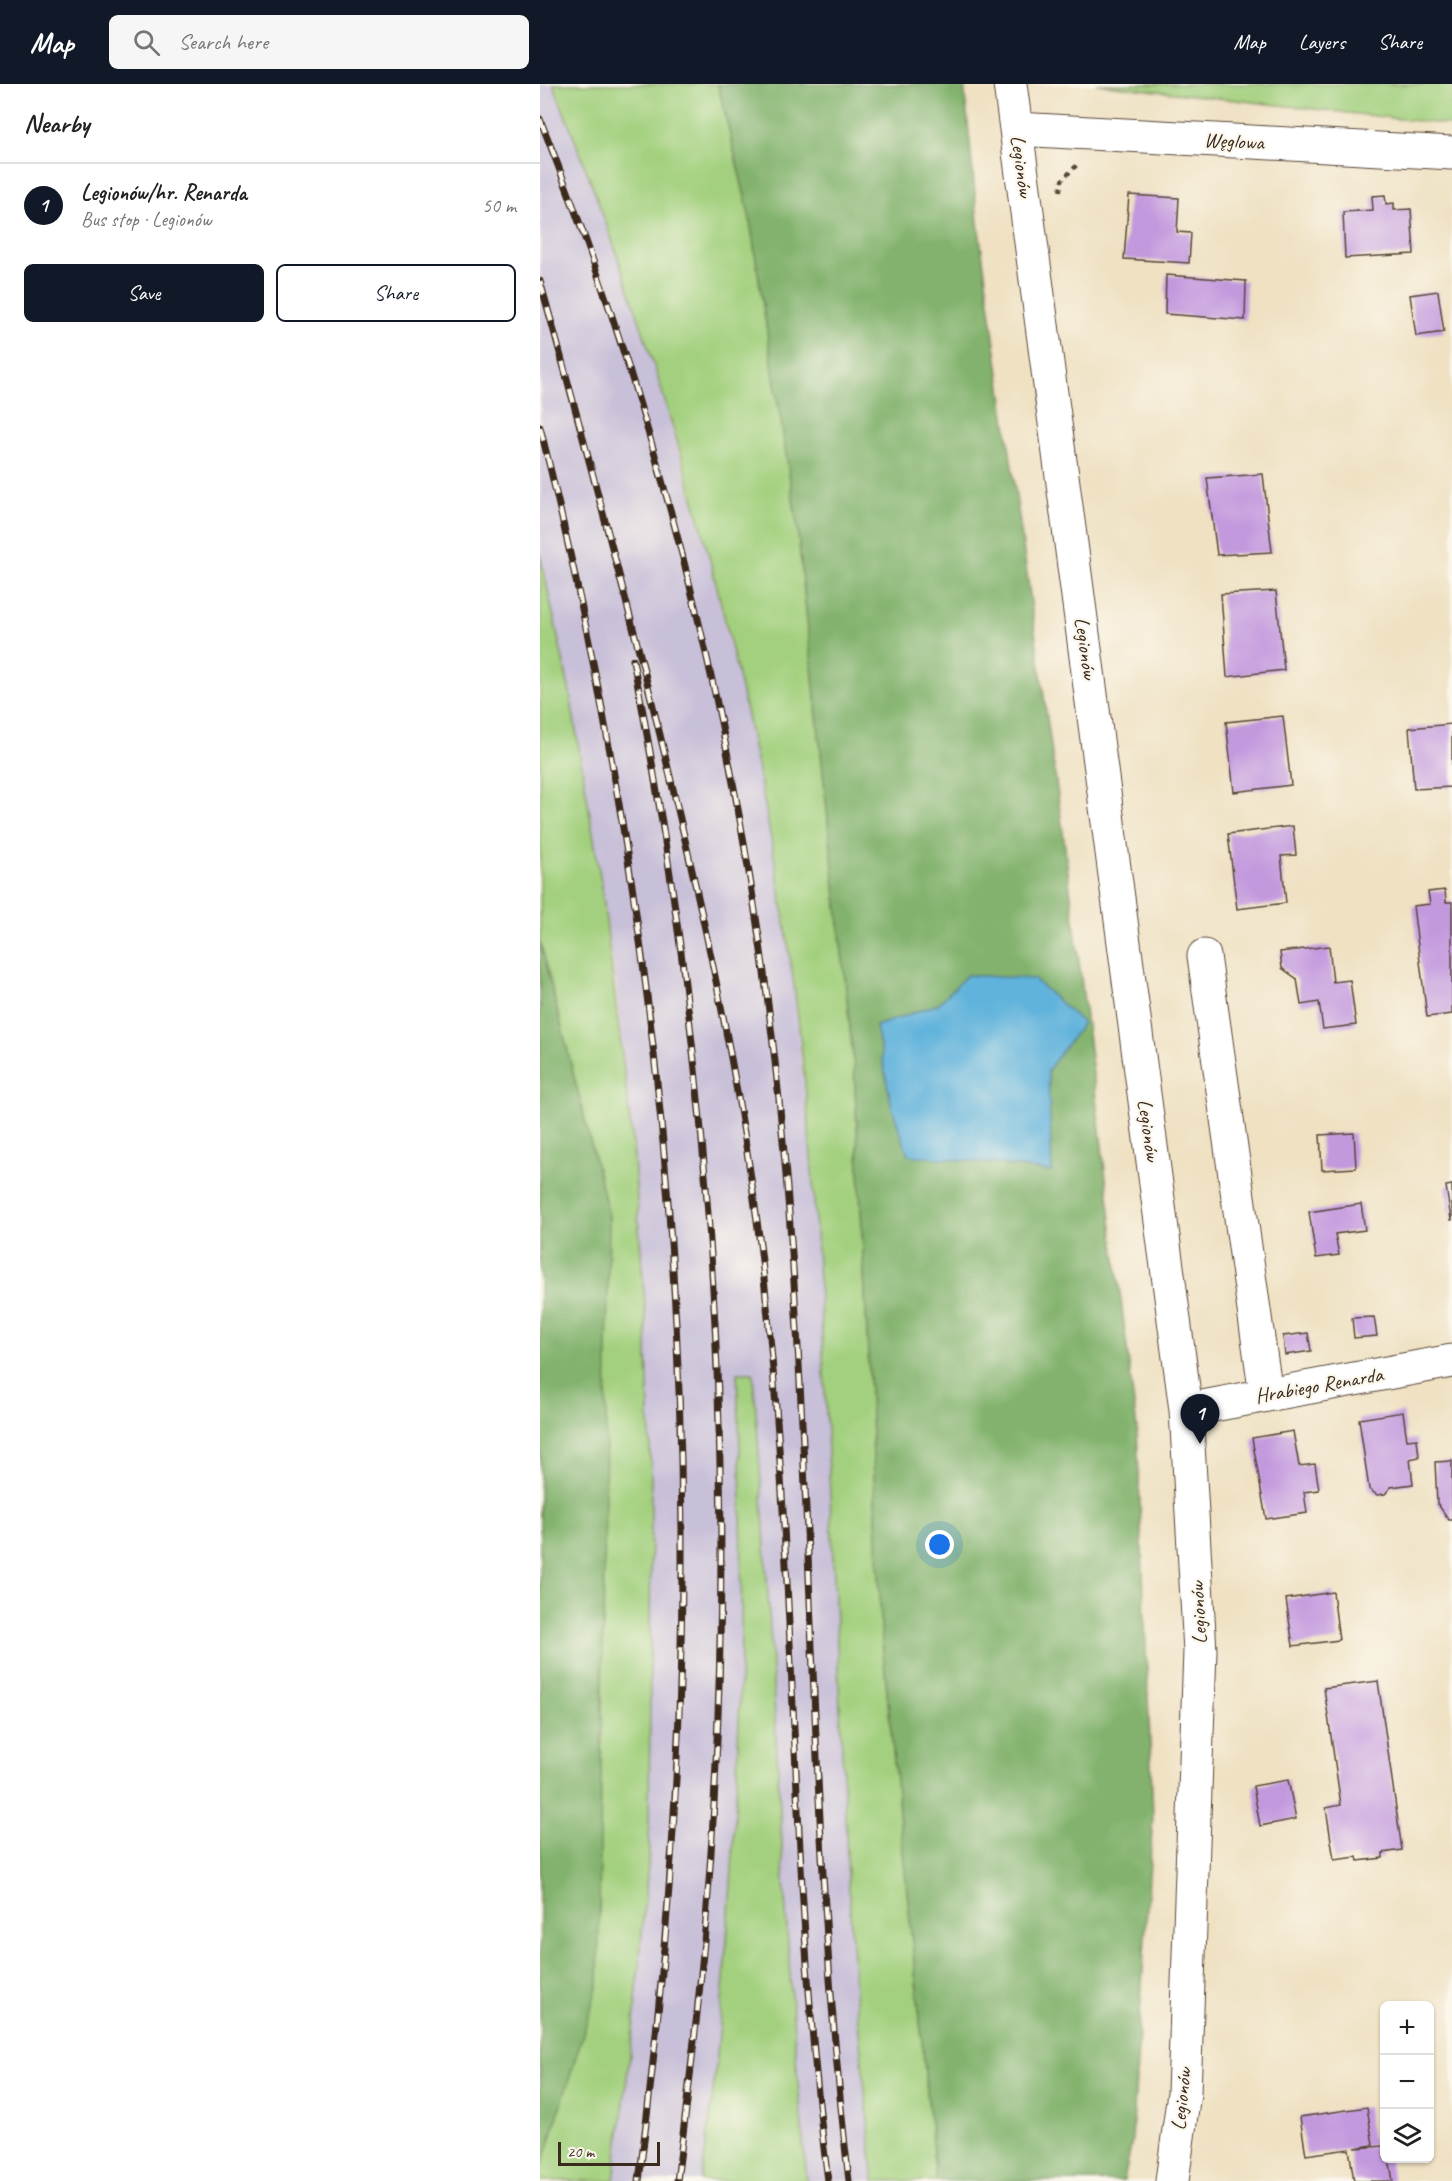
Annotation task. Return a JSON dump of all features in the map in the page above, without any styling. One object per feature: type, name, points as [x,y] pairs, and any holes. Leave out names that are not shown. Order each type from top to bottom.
[{"type":"street","name":"Legionów","points":[[1010,84],[1186,1410],[1200,1651],[1184,2093],[1172,2181]]},
{"type":"street","name":"Węglowa","points":[[1017,129],[1452,153]]},
{"type":"street","points":[[1204,956],[1266,1395]]},
{"type":"street","name":"Hrabiego Renarda","points":[[1186,1410],[1452,1361]]},
{"type":"shaded area","points":[[540,84],[553,84],[614,241],[646,338],[706,547],[756,752],[776,868],[793,981],[813,1175],[865,2098],[874,2181],[807,2181],[791,1993],[752,1373],[737,1374],[742,1550],[741,1687],[729,1910],[719,2037],[701,2181],[614,2181],[634,2022],[649,1853],[649,1401],[633,1146],[616,985],[569,688],[540,554]]},
{"type":"green space","points":[[553,84],[718,84],[749,214],[797,525],[854,1066],[882,1641],[936,2181],[874,2181],[855,1992],[810,1139],[800,1032],[775,864],[754,750],[729,636],[700,524],[633,302],[595,192]]},
{"type":"green space","points":[[718,84],[964,84],[978,223],[1063,832],[1137,1429],[1153,1815],[1132,2140],[1124,2181],[936,2181],[882,1641],[854,1066],[797,525],[749,214]]},
{"type":"green space","points":[[1096,84],[1452,84],[1452,125]]},
{"type":"green space","points":[[540,554],[569,688],[602,888],[633,1146],[646,1320],[651,1479],[649,1853],[634,2022],[614,2181],[540,2181],[609,1216],[540,941]]},
{"type":"green space","points":[[540,941],[609,1216],[598,1985],[540,2174]]},
{"type":"green space","points":[[737,1373],[753,1373],[761,1474],[790,1979],[807,2181],[701,2181],[720,2025],[735,1807],[742,1559]]},
{"type":"water","points":[[967,975],[1034,979],[1083,1023],[1048,1070],[1052,1172],[1000,1164],[908,1155],[892,1108],[876,1026],[938,1004]]},
{"type":"building","points":[[1129,195],[1179,198],[1177,232],[1191,233],[1189,263],[1124,259]]},
{"type":"building","points":[[1385,195],[1386,204],[1394,203],[1394,210],[1411,209],[1414,254],[1345,258],[1343,212],[1373,210],[1372,196]]},
{"type":"building","points":[[1166,275],[1246,281],[1245,320],[1165,314]]},
{"type":"building","points":[[1438,291],[1444,332],[1416,336],[1410,295]]},
{"type":"building","points":[[1263,474],[1272,552],[1217,555],[1207,478]]},
{"type":"building","points":[[1276,591],[1284,670],[1227,677],[1221,594]]},
{"type":"building","points":[[1283,716],[1291,785],[1234,792],[1226,722]]},
{"type":"building","points":[[1452,724],[1452,787],[1414,789],[1409,728]]},
{"type":"building","points":[[1293,826],[1296,855],[1281,856],[1286,903],[1237,909],[1228,834]]},
{"type":"building","points":[[1445,890],[1446,902],[1452,902],[1452,1014],[1427,1017],[1413,906],[1430,904],[1428,892]]},
{"type":"building","points":[[1329,946],[1333,982],[1350,980],[1356,1025],[1323,1029],[1319,1002],[1301,1005],[1297,979],[1282,968],[1280,952]]},
{"type":"building","points":[[1354,1133],[1356,1168],[1322,1170],[1320,1135]]},
{"type":"building","points":[[1452,1185],[1452,1220],[1451,1220],[1446,1186]]},
{"type":"building","points":[[1361,1204],[1365,1230],[1335,1234],[1339,1255],[1316,1258],[1309,1212]]},
{"type":"building","points":[[1374,1317],[1377,1336],[1354,1338],[1352,1318]]},
{"type":"building","points":[[1308,1333],[1311,1351],[1285,1355],[1283,1336]]},
{"type":"building","points":[[1403,1412],[1407,1440],[1417,1439],[1419,1457],[1410,1459],[1413,1484],[1391,1487],[1385,1494],[1377,1495],[1369,1489],[1359,1419]]},
{"type":"building","points":[[1293,1431],[1299,1466],[1315,1464],[1319,1490],[1304,1492],[1307,1513],[1266,1519],[1252,1438]]},
{"type":"building","points":[[1452,1461],[1452,1520],[1449,1520],[1437,1503],[1435,1462]]},
{"type":"building","points":[[1333,1592],[1339,1640],[1293,1646],[1286,1599]]},
{"type":"building","points":[[1378,1681],[1402,1850],[1383,1853],[1383,1858],[1358,1861],[1357,1857],[1334,1860],[1326,1808],[1341,1805],[1324,1688]]},
{"type":"building","points":[[1288,1780],[1296,1819],[1260,1826],[1253,1786]]},
{"type":"building","points":[[1367,2107],[1373,2145],[1355,2148],[1380,2146],[1380,2163],[1390,2163],[1393,2181],[1354,2181],[1349,2149],[1306,2155],[1300,2117]]},
{"type":"railway","points":[[540,119],[585,238],[626,359],[663,482],[695,606],[723,731],[746,856],[765,982],[780,1109],[791,1243],[800,1377],[825,1913],[835,2047],[849,2181]]},
{"type":"railway","points":[[540,281],[645,674],[679,816],[711,957],[739,1100],[750,1172],[772,1361],[788,1595],[806,1947],[815,2064],[828,2181]]},
{"type":"railway","points":[[540,427],[601,702],[625,841],[645,981],[661,1121],[672,1261],[679,1402],[682,1543],[680,1703],[665,1942],[639,2181]]},
{"type":"railway","points":[[633,660],[659,805],[681,951],[698,1098],[710,1246],[718,1394],[721,1542],[719,1689],[712,1837],[698,2009],[677,2181]]},
{"type":"place","name":"Legionów/hr. Renarda","points":[[1200,1444]]}]
